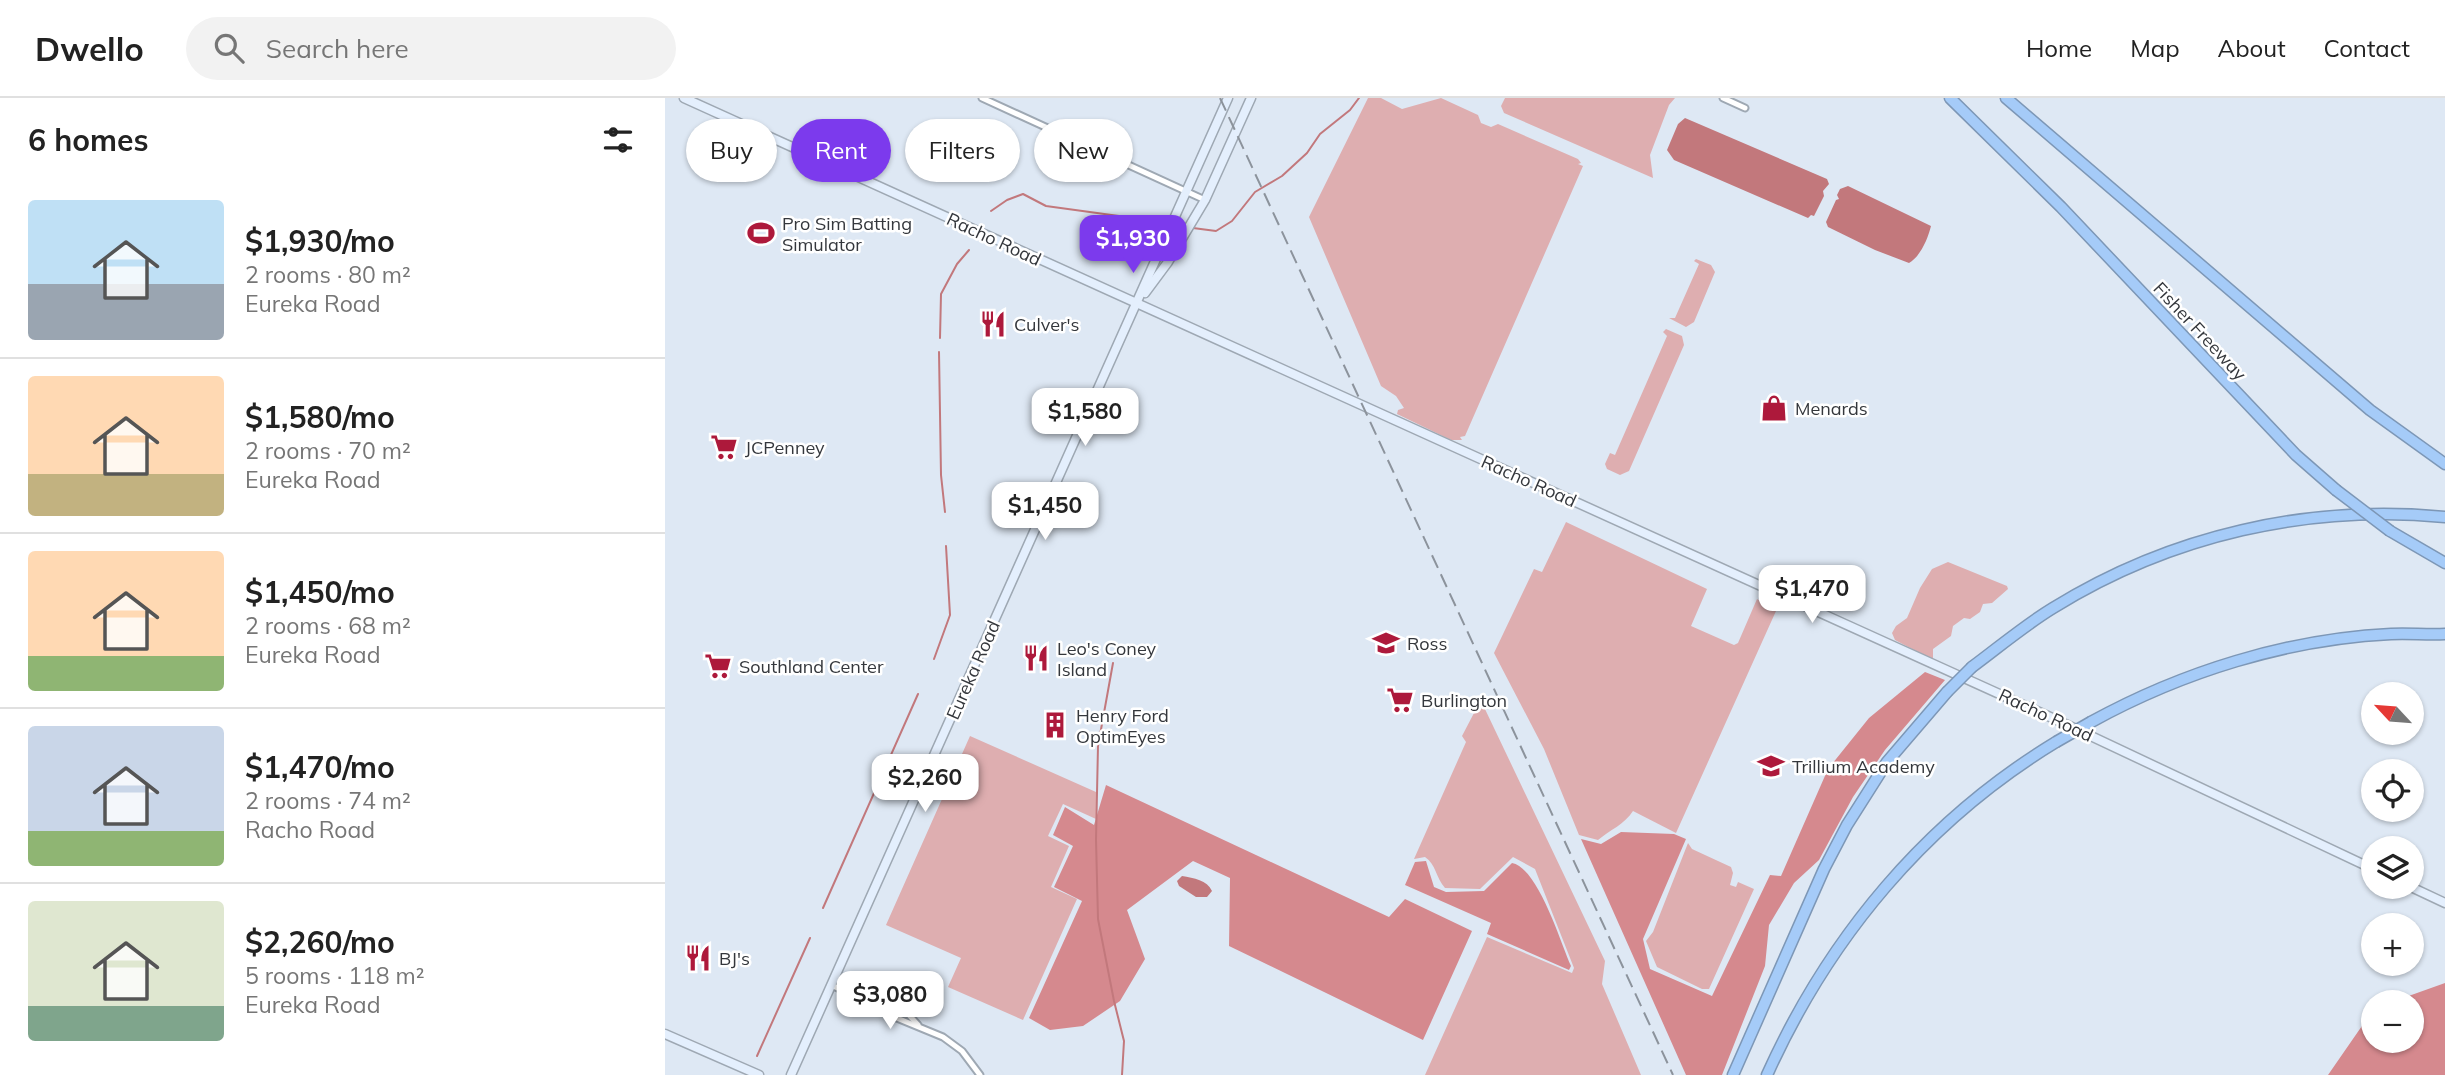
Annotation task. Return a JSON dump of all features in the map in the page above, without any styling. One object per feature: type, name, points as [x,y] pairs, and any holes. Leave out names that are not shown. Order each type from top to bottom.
[{"type":"highway","name":"Fisher Freeway","points":[[1950,98],[2051,197],[2295,455],[2390,531],[2445,563]]},
{"type":"highway","points":[[2007,98],[2370,410],[2445,464]]},
{"type":"highway","points":[[1733,1075],[1824,869],[1847,825],[1893,755],[1972,667],[2028,624],[2076,594],[2124,570],[2199,541],[2252,527],[2310,518],[2384,514],[2445,517]]},
{"type":"highway","points":[[1767,1075],[1792,1022],[1823,969],[1862,915],[1887,884],[1960,811],[2009,772],[2091,722],[2171,684],[2244,659],[2359,637],[2445,634]]},
{"type":"street","name":"Racho Road","points":[[684,98],[2059,721],[2361,863]]},
{"type":"street","points":[[982,98],[1205,200]]},
{"type":"street","name":"Eureka Road","points":[[791,1075],[1227,98]]},
{"type":"street","name":"Eureka Road","points":[[1136,304],[1181,241],[1205,200],[1251,98]]},
{"type":"street","points":[[1723,98],[1745,108]]},
{"type":"street","points":[[2424,893],[2445,903]]},
{"type":"street","points":[[831,985],[866,1001],[876,1001],[909,1015],[918,1025]]},
{"type":"street","points":[[866,1001],[870,1007],[905,1023],[918,1025],[953,1043],[980,1075]]},
{"type":"street","points":[[665,1034],[759,1075]]},
{"type":"shaded area","points":[[1368,98],[1381,98],[1402,109],[1441,98],[1478,115],[1481,123],[1491,127],[1498,124],[1578,159],[1581,163],[1578,164],[1583,166],[1465,436],[1460,437],[1462,440],[1451,440],[1397,414],[1398,410],[1404,408],[1396,396],[1381,386],[1309,217]]},
{"type":"shaded area","points":[[1505,98],[1675,98],[1669,105],[1650,155],[1653,178],[1504,113],[1501,106]]},
{"type":"shaded area","points":[[1685,118],[1827,179],[1829,184],[1823,191],[1824,196],[1814,216],[1808,218],[1674,160],[1667,150],[1678,124]]},
{"type":"shaded area","points":[[1848,186],[1931,226],[1923,246],[1913,260],[1909,263],[1875,250],[1828,227],[1826,222],[1836,200],[1839,199],[1837,195],[1840,189]]},
{"type":"shaded area","points":[[1696,259],[1711,265],[1715,272],[1694,322],[1686,327],[1669,318],[1675,318],[1699,264],[1694,261]]},
{"type":"shaded area","points":[[1666,329],[1682,336],[1684,345],[1629,471],[1620,475],[1607,469],[1605,464],[1610,453],[1615,455],[1667,336],[1663,332]]},
{"type":"shaded area","points":[[1566,522],[1707,589],[1691,626],[1734,645],[1738,643],[1757,599],[1776,611],[1676,833],[1633,811],[1622,823],[1598,840],[1579,835],[1544,749],[1494,653],[1534,569],[1542,572]]},
{"type":"shaded area","points":[[1948,562],[2007,586],[2008,589],[1992,603],[1983,604],[1980,612],[1970,619],[1964,618],[1953,626],[1951,636],[1933,649],[1933,660],[1895,640],[1892,633],[1896,626],[1907,618],[1932,569]]},
{"type":"shaded area","points":[[1925,672],[1945,680],[1885,750],[1853,797],[1819,860],[1794,883],[1769,925],[1765,966],[1722,1075],[1686,1075],[1581,839],[1601,844],[1621,832],[1674,834],[1686,839],[1643,939],[1650,969],[1712,996],[1770,875],[1781,876],[1828,769],[1869,718]]},
{"type":"shaded area","points":[[1484,707],[1605,961],[1602,984],[1641,1075],[1425,1075],[1487,937],[1572,973],[1574,968],[1535,869],[1513,857],[1480,889],[1445,888],[1429,860],[1425,857],[1414,859],[1466,742],[1462,736],[1474,713]]},
{"type":"shaded area","points":[[970,736],[1096,792],[1096,819],[1063,804],[1048,836],[1069,846],[1051,887],[1077,899],[1023,1020],[948,987],[961,958],[886,925]]},
{"type":"shaded area","points":[[1106,785],[1389,917],[1405,899],[1472,931],[1423,1040],[1229,946],[1230,878],[1193,861],[1127,910],[1145,959],[1120,1001],[1083,1026],[1050,1030],[1029,1018],[1082,901],[1054,887],[1073,846],[1053,835],[1065,807],[1094,825]]},
{"type":"shaded area","points":[[1688,843],[1692,849],[1731,867],[1733,873],[1730,885],[1736,887],[1738,882],[1754,889],[1709,989],[1702,989],[1657,967],[1646,941],[1653,932]]},
{"type":"shaded area","points":[[1426,861],[1434,887],[1446,892],[1484,891],[1512,863],[1522,868],[1531,878],[1547,907],[1571,966],[1569,970],[1487,934],[1491,923],[1405,885],[1415,862]]},
{"type":"shaded area","points":[[1182,876],[1203,882],[1212,891],[1207,897],[1196,897],[1179,886],[1177,881]]},
{"type":"shaded area","points":[[2445,983],[2445,1075],[2328,1075],[2361,1027],[2361,1053],[2424,1053],[2424,990]]},
{"type":"waterway","points":[[1193,228],[1216,231],[1232,221],[1255,192],[1282,176],[1307,153],[1320,134],[1350,110],[1359,98]]},
{"type":"waterway","points":[[991,211],[1007,200],[1023,194],[1046,206],[1170,223]]},
{"type":"waterway","points":[[940,338],[941,294],[957,264],[969,250]]},
{"type":"waterway","points":[[939,352],[941,475],[945,512]]},
{"type":"waterway","points":[[934,659],[950,615],[946,546]]},
{"type":"waterway","points":[[1113,663],[1098,746],[1096,840],[1098,919],[1124,1041],[1122,1075]]},
{"type":"waterway","points":[[823,908],[918,694]]},
{"type":"waterway","points":[[757,1056],[810,938]]},
{"type":"railway","points":[[1220,98],[1673,1075]]},
{"type":"place","name":"Pro Sim Batting Simulator","points":[[761,233]]},
{"type":"place","name":"Culver's","points":[[993,324]]},
{"type":"place","name":"Menards","points":[[1774,408]]},
{"type":"place","name":"JCPenney","points":[[724,447]]},
{"type":"place","name":"Ross","points":[[1386,643]]},
{"type":"place","name":"Leo's Coney Island","points":[[1036,658]]},
{"type":"place","name":"Southland Center","points":[[718,666]]},
{"type":"place","name":"Burlington","points":[[1400,700]]},
{"type":"place","name":"Henry Ford OptimEyes","points":[[1055,725]]},
{"type":"place","name":"Trillium Academy","points":[[1771,766]]},
{"type":"place","name":"BJ's","points":[[698,958]]}]
